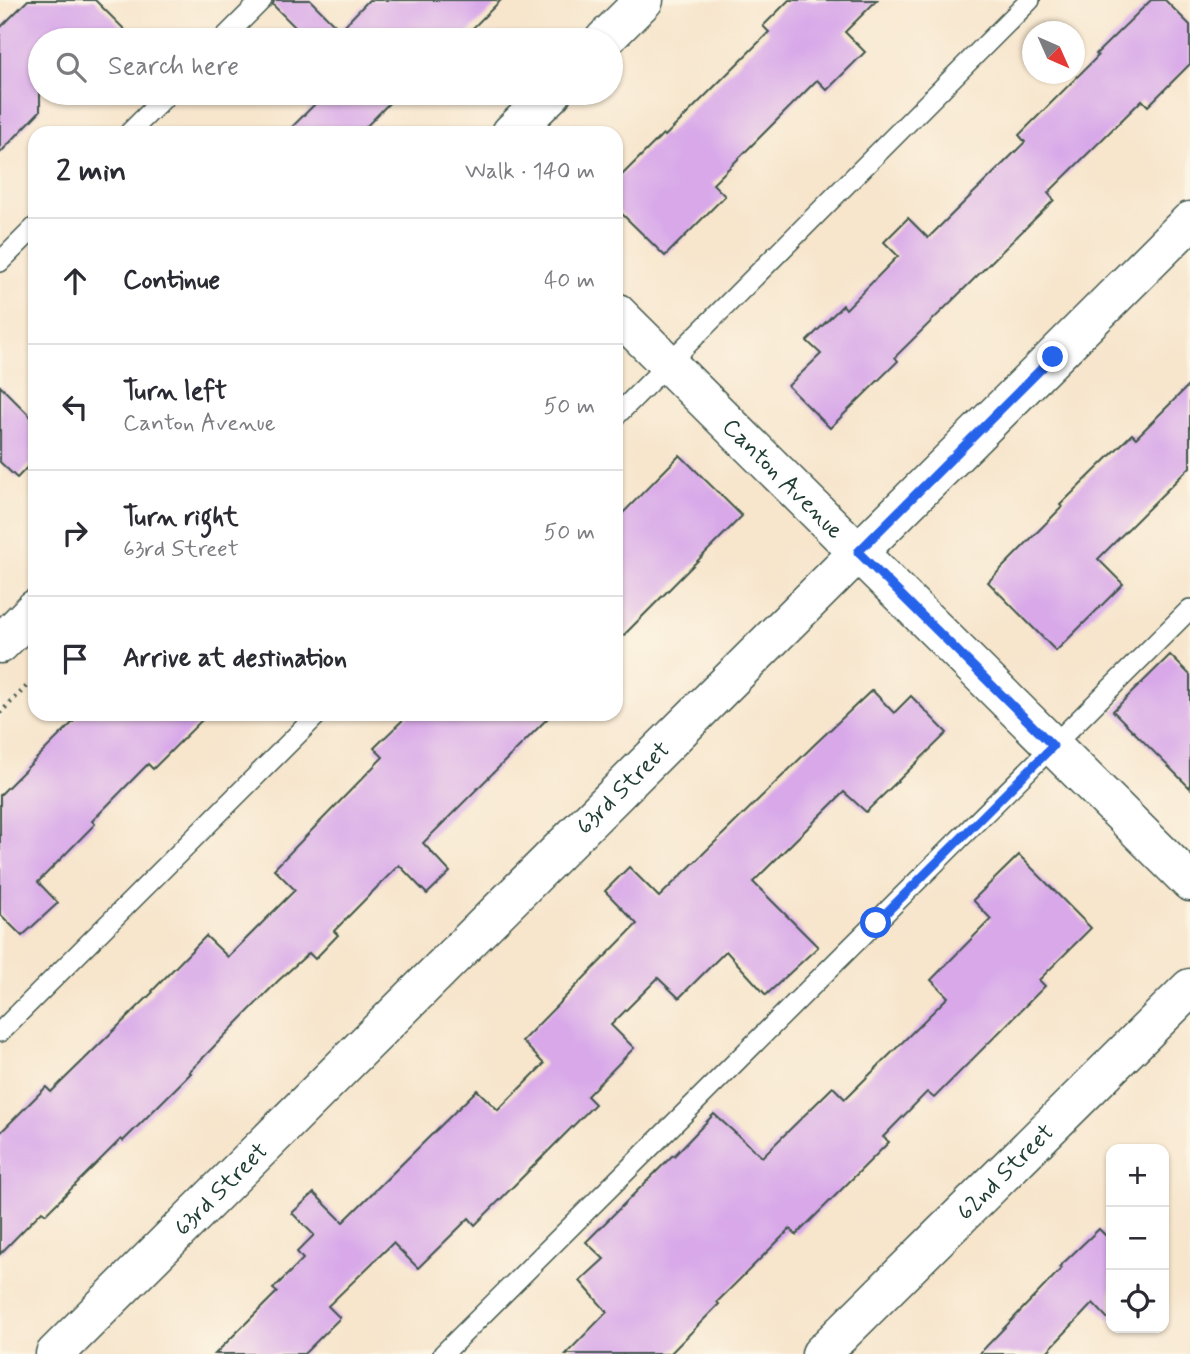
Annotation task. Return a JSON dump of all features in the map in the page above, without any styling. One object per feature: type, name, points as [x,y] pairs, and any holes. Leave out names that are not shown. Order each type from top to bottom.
[{"type":"street","points":[[616,28],[645,0]]},
{"type":"street","points":[[519,126],[540,105]]},
{"type":"street","name":"63rd Street","points":[[55,1354],[1190,221]]},
{"type":"street","name":"Canton Avenue","points":[[623,319],[1190,882]]},
{"type":"street","name":"62nd Street","points":[[821,1354],[1190,988]]},
{"type":"lane","points":[[234,28],[262,0]]},
{"type":"lane","points":[[623,409],[1030,0]]},
{"type":"lane","points":[[136,126],[157,105]]},
{"type":"lane","points":[[0,262],[28,234]]},
{"type":"lane","points":[[443,1354],[1190,609]]},
{"type":"lane","points":[[0,1032],[311,721]]},
{"type":"path","points":[[0,713],[28,685]]},
{"type":"building","points":[[28,0],[95,0],[123,28],[28,28],[28,105],[40,105],[40,111],[0,153],[0,28]]},
{"type":"building","points":[[274,0],[310,0],[338,28],[296,28],[273,5]]},
{"type":"building","points":[[369,0],[501,0],[473,28],[342,28]]},
{"type":"building","points":[[789,0],[877,0],[845,32],[865,52],[827,90],[817,80],[713,184],[725,196],[665,256],[623,215],[623,174],[769,32],[763,26]]},
{"type":"building","points":[[1151,0],[1165,0],[1190,25],[1190,64],[1148,106],[1142,100],[1048,193],[1054,200],[895,357],[898,361],[830,428],[788,386],[821,354],[807,341],[843,305],[846,309],[898,256],[884,242],[908,218],[928,238],[1025,142],[1019,135],[1070,84],[1085,84],[1085,69],[1098,56],[1096,54]]},
{"type":"building","points":[[314,105],[387,105],[367,126],[293,126]]},
{"type":"building","points":[[1190,384],[1190,467],[1098,559],[1123,584],[1056,651],[988,582],[1132,434],[1136,438]]},
{"type":"building","points":[[0,386],[28,414],[28,466],[17,478],[0,462]]},
{"type":"building","points":[[680,455],[742,516],[623,636],[623,513]]},
{"type":"building","points":[[1170,655],[1190,675],[1190,788],[1113,711]]},
{"type":"building","points":[[872,690],[894,713],[911,696],[947,733],[866,812],[844,792],[753,882],[818,947],[766,995],[726,951],[679,998],[658,978],[611,1025],[634,1048],[587,1096],[595,1104],[475,1225],[469,1218],[418,1268],[393,1243],[328,1306],[340,1318],[304,1354],[215,1354],[277,1292],[273,1289],[303,1259],[297,1252],[314,1235],[292,1213],[314,1193],[343,1222],[477,1090],[498,1110],[544,1064],[522,1041],[637,924],[605,891],[629,867],[659,897]]},
{"type":"building","points":[[74,721],[201,721],[153,769],[148,764],[92,821],[95,824],[38,882],[58,903],[22,936],[0,914],[0,795]]},
{"type":"building","points":[[402,721],[545,721],[423,843],[450,872],[427,894],[399,865],[334,931],[338,935],[315,959],[309,953],[278,981],[123,1141],[121,1139],[46,1214],[42,1211],[0,1254],[0,1133],[46,1087],[51,1092],[206,936],[228,957],[295,890],[274,869],[383,757],[374,748]]},
{"type":"building","points":[[1019,855],[1091,928],[1039,980],[1045,986],[934,1098],[927,1092],[883,1137],[889,1142],[796,1235],[790,1229],[717,1302],[719,1304],[670,1354],[566,1354],[607,1312],[580,1281],[604,1259],[586,1242],[714,1114],[762,1157],[833,1087],[845,1099],[948,997],[931,980],[991,919],[973,900]]},
{"type":"building","points":[[1099,1229],[1106,1236],[1106,1317],[1093,1303],[1045,1354],[979,1354],[1061,1269],[1059,1267]]},
{"type":"route","points":[[876,923],[1053,746],[858,552],[1053,357]]}]
